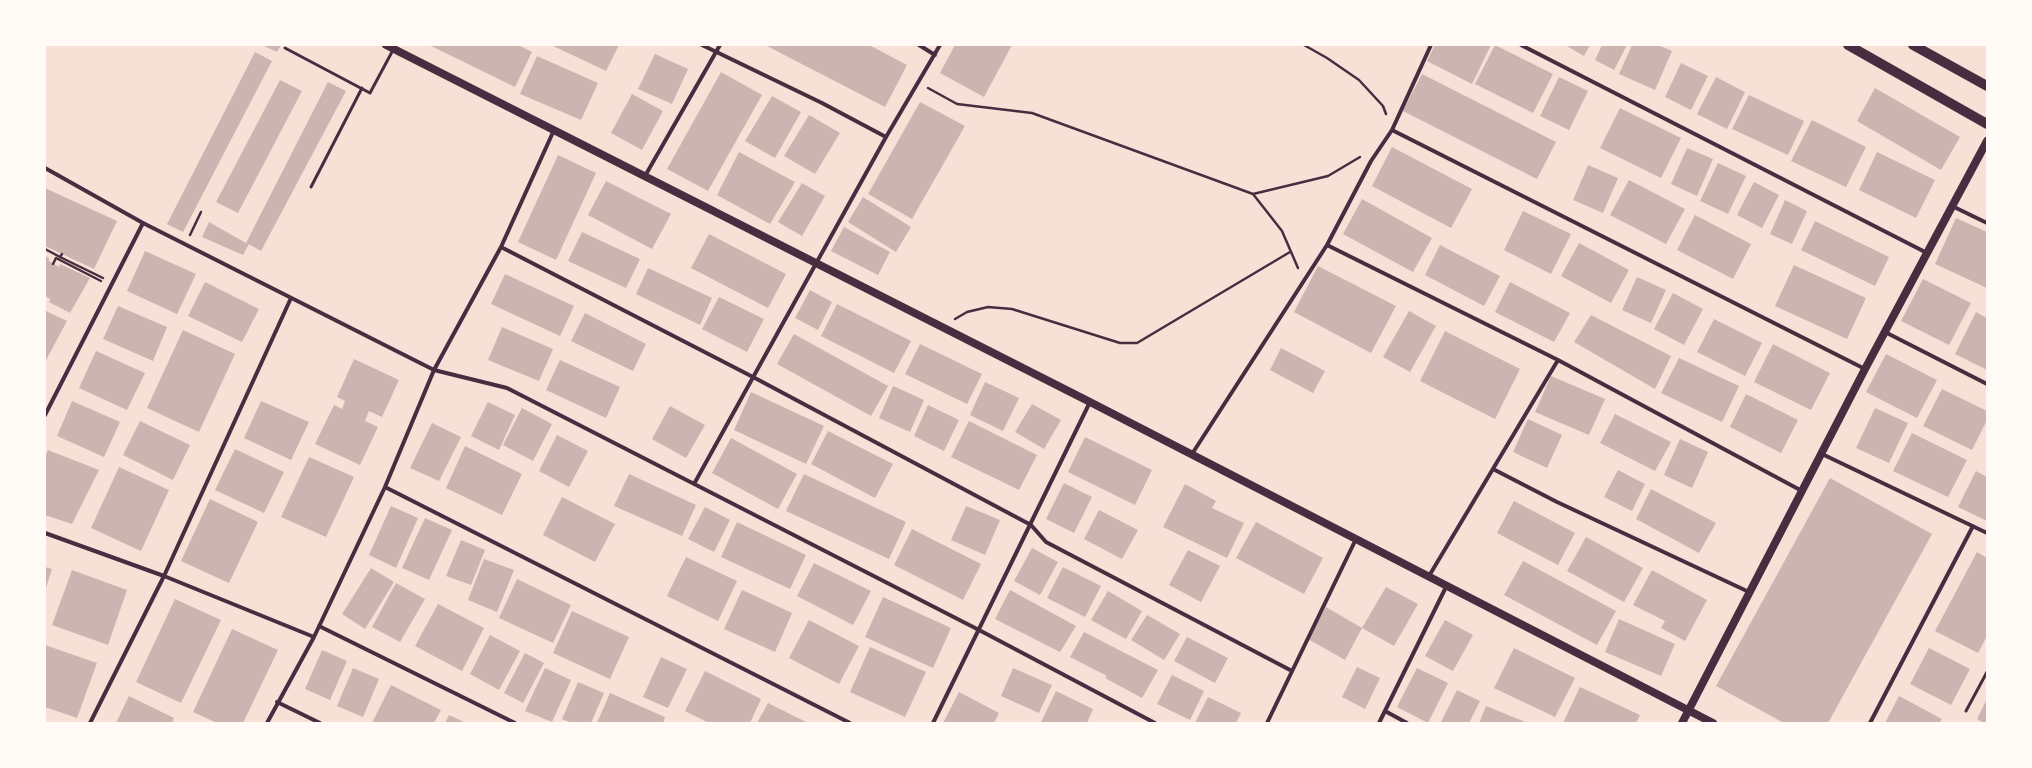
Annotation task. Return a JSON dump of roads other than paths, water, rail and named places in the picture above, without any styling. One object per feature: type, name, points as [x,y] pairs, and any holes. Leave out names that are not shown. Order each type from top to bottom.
[{"type":"main road","points":[[1848,45],[1987,124]]},
{"type":"main road","points":[[1914,45],[1987,86]]},
{"type":"main road","points":[[390,47],[1192,454],[1713,723]]},
{"type":"main road","points":[[1682,723],[1865,369],[1987,141]]},
{"type":"street","points":[[702,45],[822,103],[886,137]]},
{"type":"street","points":[[645,176],[720,45]]},
{"type":"street","points":[[919,45],[935,55]]},
{"type":"street","points":[[694,484],[886,137],[940,45]]},
{"type":"street","points":[[1192,454],[1327,244],[1376,154],[1392,130],[1431,45]]},
{"type":"street","points":[[1521,45],[1927,253]]},
{"type":"street","points":[[266,723],[314,637],[385,487],[434,370],[501,247],[554,130]]},
{"type":"street","points":[[1392,130],[1865,369]]},
{"type":"street","points":[[45,168],[142,223],[434,370],[508,388],[979,630],[1156,723]]},
{"type":"street","points":[[1952,206],[1987,223]]},
{"type":"street","points":[[45,416],[142,223]]},
{"type":"street","points":[[1327,244],[1558,360],[1802,491]]},
{"type":"street","points":[[501,247],[754,377],[1031,525],[1046,542],[1292,672]]},
{"type":"street","points":[[90,723],[164,576],[291,298]]},
{"type":"street","points":[[1885,332],[1987,384]]},
{"type":"street","points":[[1429,576],[1558,360]]},
{"type":"street","points":[[933,723],[1090,402]]},
{"type":"street","points":[[1822,454],[1987,533]]},
{"type":"street","points":[[1493,469],[1557,502],[1750,592]]},
{"type":"street","points":[[385,487],[850,723]]},
{"type":"street","points":[[1870,723],[1974,526]]},
{"type":"street","points":[[45,533],[164,576],[314,637]]},
{"type":"street","points":[[1267,723],[1356,539]]},
{"type":"street","points":[[1379,723],[1447,585]]},
{"type":"street","points":[[319,626],[515,723]]},
{"type":"street","points":[[277,702],[320,723]]},
{"type":"street","points":[[1385,712],[1407,723]]},
{"type":"lane","points":[[285,48],[370,93],[390,47]]},
{"type":"lane","points":[[311,187],[362,88]]},
{"type":"lane","points":[[1966,711],[1987,672]]}]
